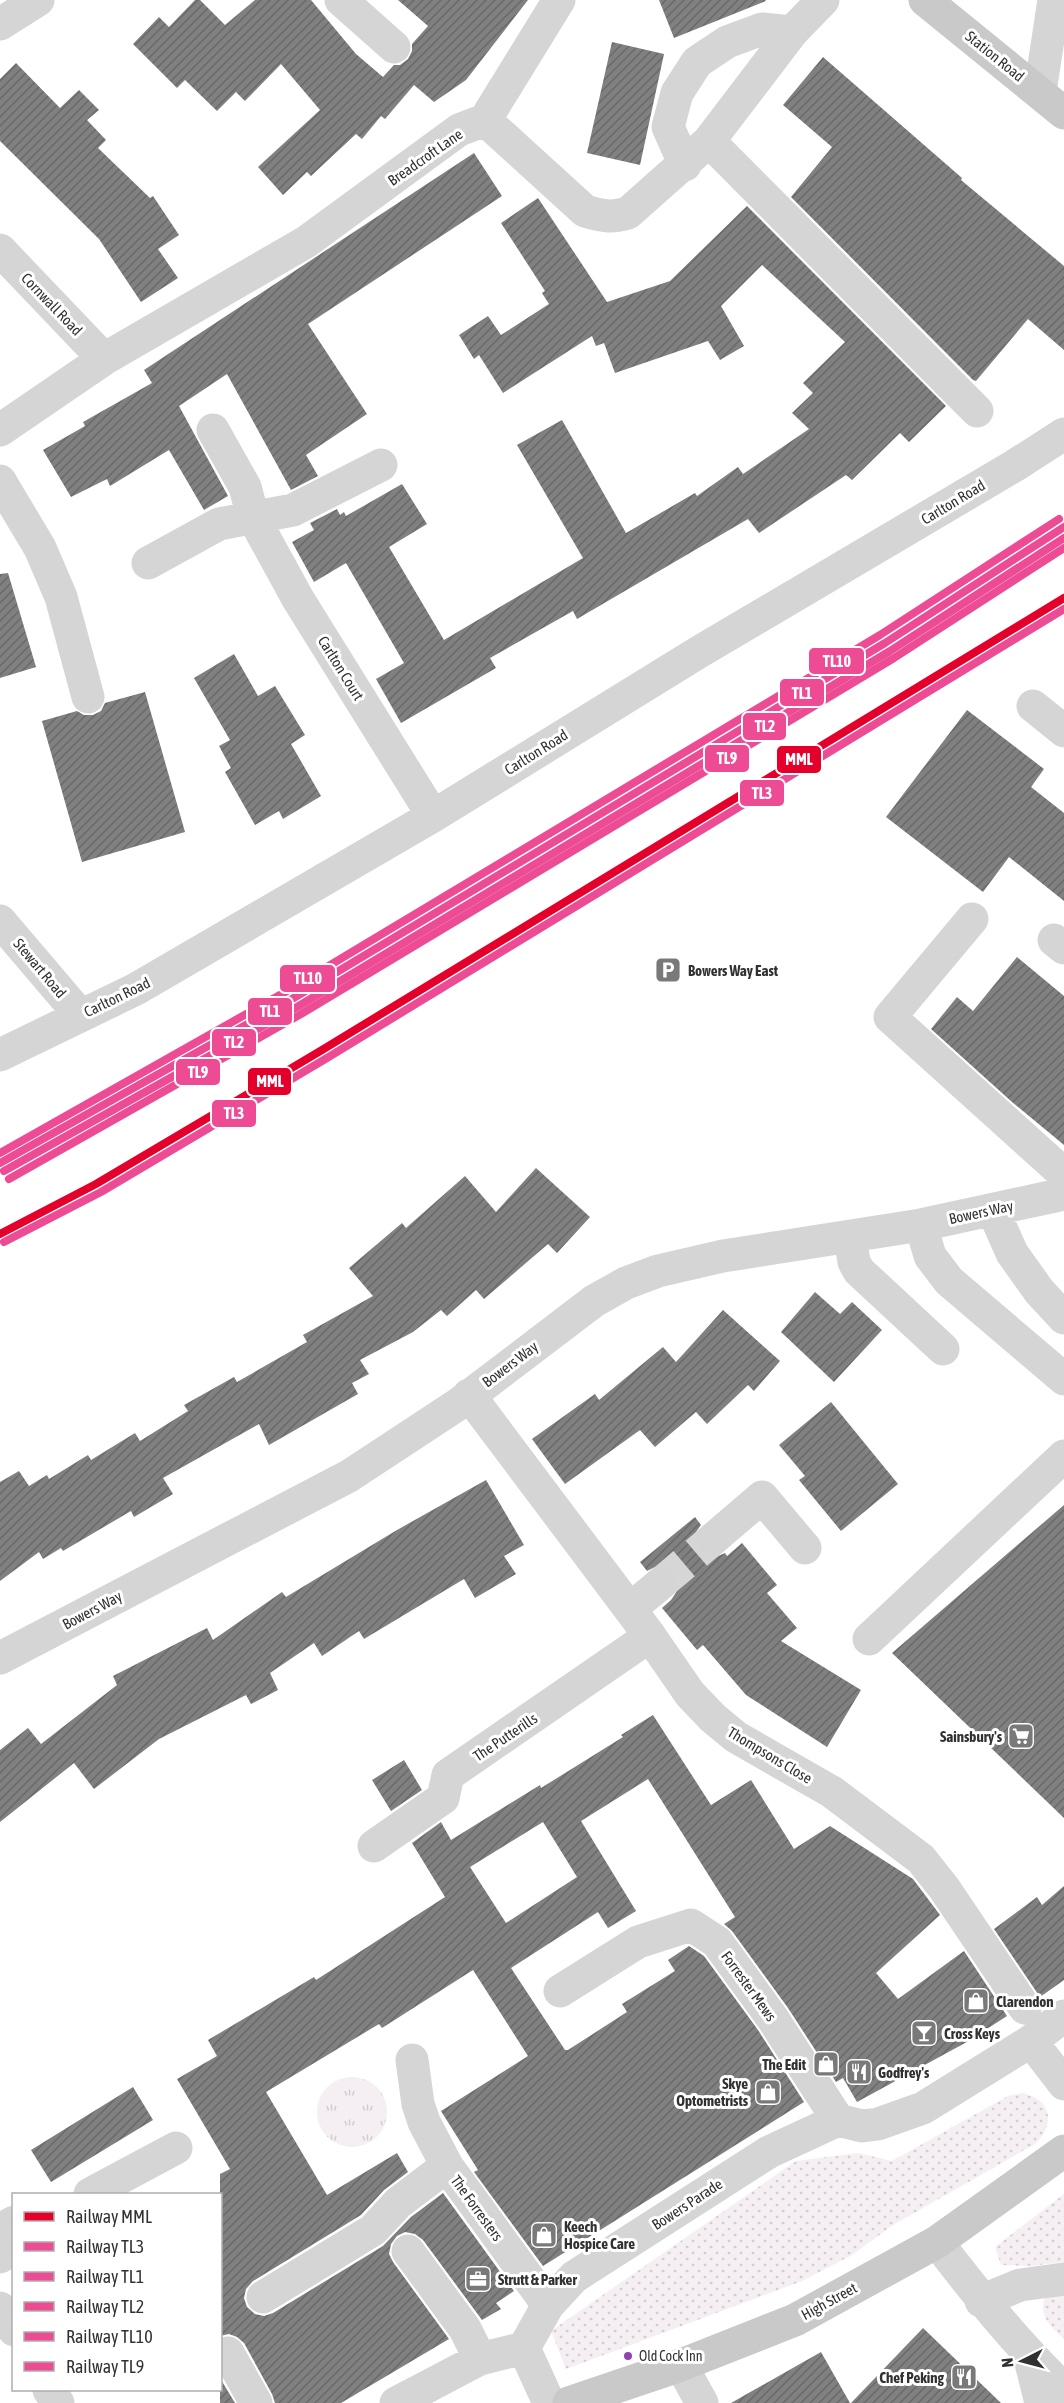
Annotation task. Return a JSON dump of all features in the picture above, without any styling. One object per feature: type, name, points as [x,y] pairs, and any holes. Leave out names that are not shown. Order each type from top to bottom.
[{"type":"main road","name":"Station Road","points":[[925,0],[1052,103]]},
{"type":"main road","name":"High Street","points":[[570,2403],[611,2396],[681,2365],[795,2320],[937,2242],[1064,2151]]},
{"type":"street","points":[[0,24],[38,0]]},
{"type":"street","points":[[341,0],[394,47]]},
{"type":"street","points":[[559,0],[485,120],[585,211],[604,217],[616,217],[628,213],[685,165],[709,141],[792,32],[823,0]]},
{"type":"street","points":[[1052,103],[1054,0]]},
{"type":"street","points":[[685,165],[668,127],[676,93],[697,62],[727,42],[762,29],[792,32]]},
{"type":"street","name":"Breadcroft Lane","points":[[0,430],[104,358],[306,242],[459,130],[485,120]]},
{"type":"street","points":[[709,141],[977,411]]},
{"type":"street","name":"Cornwall Road","points":[[0,250],[104,358]]},
{"type":"street","name":"Carlton Court","points":[[213,430],[245,487],[253,517],[298,599],[433,816]]},
{"type":"street","name":"Carlton Road","points":[[0,1055],[136,989],[433,816],[699,652],[1014,466],[1064,434]]},
{"type":"street","points":[[148,563],[219,524],[293,510],[381,465]]},
{"type":"street","points":[[0,481],[40,548],[61,597],[88,697]]},
{"type":"street","points":[[1033,706],[1064,731]]},
{"type":"street","points":[[972,919],[890,1017],[1064,1174]]},
{"type":"street","name":"Stewart Road","points":[[0,921],[80,1015]]},
{"type":"street","name":"Bowers Way","points":[[0,1658],[348,1476],[469,1395],[594,1301],[626,1283],[658,1271],[723,1256],[921,1225],[1064,1194]]},
{"type":"street","points":[[993,1210],[1012,1253],[1039,1292],[1064,1318]]},
{"type":"street","points":[[921,1225],[930,1256],[949,1281],[1064,1379]]},
{"type":"street","points":[[850,1236],[854,1262],[859,1270],[943,1349]]},
{"type":"street","name":"Thompsons Close","points":[[469,1395],[650,1636],[690,1694],[713,1718],[736,1737],[832,1792],[921,1859],[944,1888],[1025,2008]]},
{"type":"street","points":[[869,1639],[1064,1456]]},
{"type":"street","points":[[1026,1513],[1064,1475]]},
{"type":"street","points":[[713,1539],[762,1497],[805,1548]]},
{"type":"street","points":[[630,1610],[659,1585]]},
{"type":"street","name":"The Putterills","points":[[374,1846],[443,1798],[448,1775],[650,1636]]},
{"type":"street","name":"Forrester Mews","points":[[560,1991],[638,1942],[691,1925],[717,1942],[773,2019],[838,2120]]},
{"type":"street","points":[[838,2120],[862,2126],[878,2124],[923,2108],[1031,2041],[1064,2016]]},
{"type":"street","points":[[1031,2041],[1064,2084]]},
{"type":"street","name":"The Forresters","points":[[412,2060],[418,2104],[424,2122],[447,2166],[548,2305]]},
{"type":"street","name":"Bowers Parade","points":[[548,2305],[574,2277],[759,2158],[838,2120]]},
{"type":"street","points":[[92,2193],[176,2148]]},
{"type":"street","points":[[263,2297],[374,2230],[398,2202],[447,2166]]},
{"type":"street","points":[[937,2242],[981,2301],[1029,2355],[1064,2389]]},
{"type":"street","points":[[408,2251],[465,2329],[480,2359]]},
{"type":"street","points":[[981,2301],[1020,2285],[1064,2278]]},
{"type":"street","points":[[396,2403],[480,2359],[524,2348],[548,2305]]},
{"type":"street","points":[[0,2308],[12,2327]]},
{"type":"street","points":[[524,2348],[549,2403]]},
{"type":"street","points":[[228,2353],[256,2403]]},
{"type":"street","points":[[1029,2355],[1041,2403]]},
{"type":"street","points":[[681,2365],[702,2403]]},
{"type":"green space","points":[[359,2077],[372,2083],[381,2092],[385,2098],[387,2112],[385,2126],[377,2137],[366,2145],[345,2147],[327,2137],[319,2126],[317,2105],[327,2087],[338,2079]]},
{"type":"green space","points":[[1023,2093],[1040,2102],[1048,2114],[1046,2129],[1035,2144],[893,2225],[852,2255],[802,2281],[566,2369],[551,2331],[796,2161],[858,2153],[892,2161],[1008,2096]]},
{"type":"green space","points":[[1064,2194],[1064,2262],[1031,2266],[1001,2265],[995,2247]]},
{"type":"green space","points":[[1064,2290],[1064,2339],[1047,2321],[1043,2304],[1045,2297]]},
{"type":"building","points":[[195,0],[200,0],[225,25],[255,0],[311,0],[356,54],[383,77],[394,65],[400,65],[408,59],[412,51],[412,44],[428,26],[398,0],[528,0],[466,80],[434,102],[414,85],[385,119],[381,116],[362,139],[356,134],[311,176],[307,172],[283,195],[258,167],[320,110],[281,64],[245,101],[236,92],[217,111],[185,80],[177,88],[133,44],[159,17],[169,27]]},
{"type":"building","points":[[659,0],[765,0],[766,1],[674,38]]},
{"type":"building","points":[[612,42],[664,54],[640,165],[587,153]]},
{"type":"building","points":[[823,57],[962,178],[961,180],[1064,266],[1064,350],[1028,319],[976,381],[973,380],[791,197],[832,147],[783,105]]},
{"type":"building","points":[[16,63],[60,108],[79,90],[99,110],[87,120],[106,140],[98,148],[150,198],[153,196],[179,235],[158,249],[178,278],[141,302],[99,239],[0,141],[0,79]]},
{"type":"building","points":[[474,153],[502,196],[308,324],[367,414],[306,455],[318,476],[291,490],[227,374],[179,406],[228,496],[204,510],[169,450],[110,486],[107,479],[71,497],[43,450],[85,426],[83,422],[152,383],[144,370]]},
{"type":"building","points":[[538,198],[607,302],[670,281],[747,206],[946,406],[909,442],[900,433],[852,480],[846,475],[759,533],[748,519],[577,619],[573,611],[490,658],[496,668],[401,723],[376,679],[404,663],[346,563],[314,582],[292,542],[314,530],[310,523],[337,509],[340,515],[344,512],[346,516],[402,484],[427,524],[389,547],[444,640],[583,558],[517,445],[562,420],[626,533],[695,493],[697,496],[738,467],[743,474],[809,429],[792,413],[813,393],[803,383],[845,342],[762,265],[721,306],[744,346],[720,360],[708,341],[615,373],[604,343],[596,346],[592,336],[503,393],[479,355],[474,359],[459,335],[488,316],[501,335],[549,304],[542,293],[545,291],[501,223]]},
{"type":"building","points":[[8,573],[36,667],[0,678],[0,574]]},
{"type":"building","points":[[234,654],[258,696],[275,686],[305,735],[291,744],[321,796],[283,819],[279,811],[255,825],[225,772],[231,768],[219,746],[230,740],[194,678]]},
{"type":"building","points":[[145,692],[185,832],[82,862],[42,721],[77,711],[84,715],[93,715],[101,711],[105,703]]},
{"type":"building","points":[[967,710],[1044,769],[1031,787],[1064,813],[1064,901],[1009,857],[983,892],[886,817]]},
{"type":"building","points":[[1017,957],[1064,996],[1064,1145],[931,1029],[957,997],[973,1011]]},
{"type":"building","points":[[536,1168],[590,1217],[557,1253],[548,1244],[484,1299],[476,1290],[447,1316],[441,1310],[413,1332],[360,1360],[369,1374],[352,1383],[358,1394],[269,1445],[259,1424],[163,1478],[173,1494],[134,1517],[131,1511],[63,1551],[61,1548],[43,1559],[39,1552],[0,1581],[0,1482],[19,1471],[29,1486],[47,1475],[49,1479],[88,1455],[91,1460],[135,1433],[140,1441],[188,1411],[184,1405],[234,1377],[237,1382],[307,1342],[303,1335],[373,1296],[349,1268],[402,1223],[406,1228],[465,1176],[496,1212]]},
{"type":"building","points":[[815,1292],[840,1314],[852,1302],[882,1330],[834,1382],[781,1332]]},
{"type":"building","points":[[723,1310],[780,1361],[754,1391],[748,1385],[707,1424],[696,1412],[655,1447],[640,1430],[565,1484],[532,1439],[595,1394],[599,1400],[663,1347],[676,1362]]},
{"type":"building","points":[[831,1402],[898,1484],[841,1531],[799,1480],[805,1476],[779,1445]]},
{"type":"building","points":[[486,1480],[524,1545],[504,1556],[516,1574],[475,1598],[464,1579],[364,1639],[359,1631],[322,1656],[314,1643],[270,1673],[278,1690],[251,1704],[246,1695],[159,1739],[94,1789],[74,1763],[0,1822],[0,1750],[28,1728],[41,1744],[117,1685],[113,1676],[207,1628],[213,1640],[282,1592],[286,1597]]},
{"type":"building","name":"Sainsbury's","points":[[1064,1505],[1064,1818],[892,1653]]},
{"type":"building","points":[[695,1517],[701,1525],[696,1532],[695,1542],[699,1552],[707,1557],[716,1557],[725,1553],[727,1556],[742,1543],[777,1585],[767,1593],[797,1628],[781,1641],[861,1690],[827,1747],[746,1695],[703,1645],[697,1650],[662,1608],[677,1591],[678,1582],[674,1574],[665,1567],[655,1567],[647,1571],[640,1562]]},
{"type":"building","points":[[653,1715],[711,1805],[751,1780],[794,1849],[830,1826],[913,1879],[940,1915],[876,1973],[898,1999],[964,1951],[1007,2016],[965,2043],[857,2102],[843,2078],[836,2082],[788,2008],[732,1931],[724,1924],[735,1917],[648,1779],[581,1821],[636,1911],[608,1928],[598,1912],[511,1968],[565,2050],[568,2050],[627,2012],[622,2004],[675,1971],[668,1960],[689,1946],[704,1956],[758,2030],[804,2102],[543,2266],[474,2172],[478,2170],[441,2111],[528,2056],[473,1970],[382,2028],[379,2024],[266,2092],[327,2195],[397,2153],[408,2172],[384,2190],[361,2215],[253,2281],[246,2289],[244,2298],[247,2307],[255,2314],[264,2316],[273,2313],[383,2246],[411,2217],[443,2193],[514,2291],[496,2303],[501,2309],[482,2320],[423,2240],[415,2234],[405,2232],[397,2236],[391,2244],[389,2254],[449,2339],[341,2403],[275,2403],[244,2343],[229,2334],[222,2336],[220,2174],[230,2169],[177,2079],[217,2056],[208,2040],[314,1977],[316,1980],[445,1897],[412,1843],[441,1822],[451,1840],[623,1737],[621,1735]],"holes":[[[543,1822],[577,1877],[506,1923],[470,1867]]]},
{"type":"building","points":[[404,1760],[422,1790],[391,1811],[372,1780]]},
{"type":"building","points":[[1064,1886],[1064,1980],[1040,1997],[994,1929],[1037,1897],[1042,1905]]},
{"type":"building","points":[[133,2087],[153,2120],[51,2182],[31,2150]]},
{"type":"building","points":[[923,2328],[1001,2403],[851,2403]]},
{"type":"building","points":[[821,2352],[850,2403],[731,2403]]},
{"type":"building","points":[[222,2381],[235,2403],[220,2403],[220,2391],[222,2391]]},
{"type":"tunnel","points":[[659,1585],[713,1539]]},
{"type":"rail line","name":"TL10","points":[[0,1153],[287,991],[880,635],[1059,519]]},
{"type":"rail line","name":"TL1","points":[[0,1163],[292,999],[885,643],[1064,527]]},
{"type":"rail line","name":"TL2","points":[[4,1171],[297,1007],[890,651],[1064,538]]},
{"type":"rail line","name":"TL9","points":[[9,1179],[301,1014],[894,658],[1064,548]]},
{"type":"rail line","name":"MML","points":[[0,1234],[96,1184],[322,1050],[1064,598]]},
{"type":"rail line","name":"TL3","points":[[4,1242],[101,1192],[327,1058],[1064,609]]},
{"type":"place","name":"Bowers Way East","points":[[668,970]]},
{"type":"place","name":"Sainsbury's","points":[[1021,1736]]},
{"type":"place","name":"Clarendon","points":[[976,2001]]},
{"type":"place","name":"Cross Keys","points":[[924,2033]]},
{"type":"place","name":"The Edit","points":[[826,2064]]},
{"type":"place","name":"Godfrey's","points":[[859,2072]]},
{"type":"place","name":"Skye Optometrists","points":[[768,2092]]},
{"type":"place","name":"Keech Hospice Care","points":[[544,2235]]},
{"type":"place","name":"Strutt & Parker","points":[[478,2279]]},
{"type":"place","name":"Old Cock Inn","points":[[628,2356]]},
{"type":"place","name":"Chef Peking","points":[[964,2377]]}]
